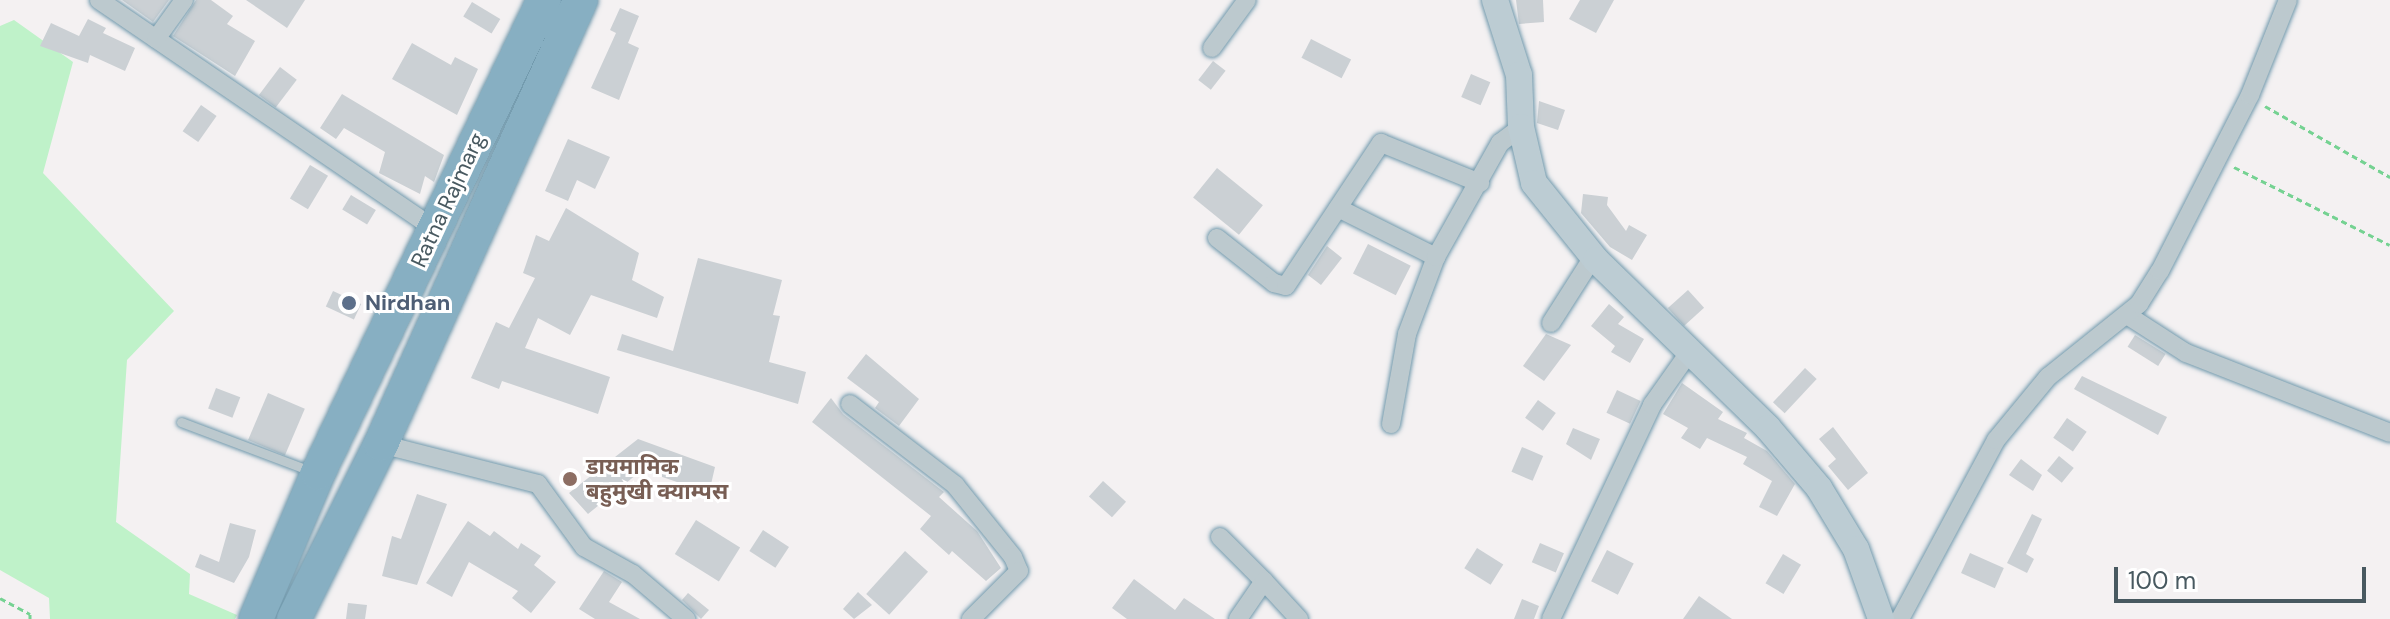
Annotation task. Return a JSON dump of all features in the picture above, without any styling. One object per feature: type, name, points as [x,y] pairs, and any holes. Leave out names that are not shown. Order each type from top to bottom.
[{"type":"highway","name":"Ratna Rajmarg","points":[[256,619],[318,473],[349,418],[433,228],[544,0]]},
{"type":"highway","name":"Ratna Rajmarg","points":[[294,619],[381,444],[581,0]]},
{"type":"street","points":[[99,0],[433,228]]},
{"type":"street","points":[[156,39],[184,0]]},
{"type":"street","points":[[1212,48],[1247,0]]},
{"type":"street","points":[[1495,0],[1519,75],[1521,127],[1534,183],[1593,257],[1688,354],[1768,428],[1819,488],[1856,549],[1881,619]]},
{"type":"street","points":[[1900,619],[1996,440],[2048,377],[2127,315],[2160,271],[2250,95],[2288,0]]},
{"type":"street","points":[[1391,424],[1407,334],[1436,257],[1500,143],[1521,127]]},
{"type":"street","points":[[1217,238],[1274,283],[1286,286],[1381,143],[1480,183]]},
{"type":"street","points":[[1338,208],[1436,257]]},
{"type":"street","points":[[1551,323],[1593,257]]},
{"type":"street","points":[[2127,315],[2186,353],[2390,433]]},
{"type":"street","points":[[1551,619],[1652,405],[1688,354]]},
{"type":"street","points":[[850,404],[955,485],[1013,557],[1019,571],[971,619]]},
{"type":"street","points":[[381,444],[538,484],[584,547],[633,574],[686,619]]},
{"type":"street","points":[[1220,537],[1299,619]]},
{"type":"street","points":[[1238,619],[1264,581]]},
{"type":"lane","points":[[181,422],[318,473]]},
{"type":"path","points":[[2250,95],[2390,177]]},
{"type":"path","points":[[2217,158],[2390,245]]},
{"type":"path","points":[[0,598],[30,614],[30,619]]},
{"type":"green space","points":[[14,20],[73,62],[43,173],[174,311],[127,360],[116,522],[190,574],[189,594],[237,615],[235,619],[50,619],[49,598],[0,570],[0,26]]},
{"type":"building","points":[[122,0],[169,0],[153,22]]},
{"type":"building","points":[[196,0],[211,0],[233,16],[227,24],[255,41],[235,76],[173,36]]},
{"type":"building","points":[[246,0],[305,0],[287,28]]},
{"type":"building","points":[[1516,0],[1543,0],[1544,22],[1519,24]]},
{"type":"building","points":[[1580,0],[1614,0],[1596,33],[1569,19]]},
{"type":"building","points":[[472,2],[500,19],[492,34],[463,17]]},
{"type":"building","points":[[620,8],[639,16],[628,43],[639,48],[619,100],[591,88],[616,33],[610,30]]},
{"type":"building","points":[[88,19],[106,28],[103,33],[135,48],[125,71],[90,55],[88,63],[40,46],[51,23],[79,36]]},
{"type":"building","points":[[1311,39],[1351,59],[1342,78],[1301,58]]},
{"type":"building","points":[[412,43],[451,65],[455,57],[478,69],[457,115],[392,79]]},
{"type":"building","points":[[1213,61],[1226,71],[1211,90],[1198,80]]},
{"type":"building","points":[[280,67],[297,80],[276,108],[259,95]]},
{"type":"building","points":[[1471,74],[1490,82],[1481,105],[1461,97]]},
{"type":"building","points":[[342,94],[444,155],[434,182],[425,176],[420,194],[379,173],[385,152],[344,128],[336,139],[320,128]]},
{"type":"building","points":[[1539,101],[1565,110],[1558,130],[1537,123]]},
{"type":"building","points":[[201,105],[217,116],[198,142],[183,131]]},
{"type":"building","points":[[568,139],[610,157],[595,189],[577,180],[568,201],[545,191]]},
{"type":"building","points":[[310,165],[328,176],[308,209],[290,198]]},
{"type":"building","points":[[1217,168],[1263,205],[1239,235],[1193,198]]},
{"type":"building","points":[[1583,194],[1608,197],[1607,205],[1626,231],[1629,225],[1647,235],[1632,260],[1610,247],[1581,213]]},
{"type":"building","points":[[351,195],[376,210],[367,225],[342,210]]},
{"type":"building","points":[[566,208],[639,253],[632,280],[664,297],[657,318],[591,295],[570,335],[538,318],[525,348],[610,377],[598,414],[502,381],[499,389],[471,378],[496,322],[509,328],[535,278],[523,273],[536,235],[549,241]]},
{"type":"building","points":[[1368,244],[1411,266],[1396,295],[1353,273]]},
{"type":"building","points":[[1327,246],[1342,258],[1321,285],[1308,275]]},
{"type":"building","points":[[698,258],[782,280],[773,315],[780,316],[769,362],[806,372],[798,404],[617,350],[622,334],[673,351]]},
{"type":"building","points":[[1688,290],[1704,308],[1684,326],[1668,308]]},
{"type":"building","points":[[333,291],[361,304],[354,320],[326,306]]},
{"type":"building","points":[[1609,304],[1624,317],[1618,324],[1644,339],[1630,363],[1611,352],[1615,346],[1591,326]]},
{"type":"building","points":[[1546,334],[1571,345],[1544,381],[1523,366]]},
{"type":"building","points":[[2135,335],[2166,354],[2158,366],[2128,347]]},
{"type":"building","points":[[866,354],[919,399],[899,426],[875,408],[879,402],[847,378]]},
{"type":"building","points":[[1805,368],[1817,379],[1785,413],[1773,402]]},
{"type":"building","points":[[2082,376],[2167,417],[2158,435],[2074,389]]},
{"type":"building","points":[[1682,383],[1723,412],[1718,419],[1747,433],[1744,438],[1767,451],[1795,484],[1777,516],[1759,507],[1772,481],[1743,464],[1747,457],[1707,438],[1700,449],[1681,438],[1688,428],[1663,414]]},
{"type":"building","points":[[216,388],[240,397],[232,418],[208,409]]},
{"type":"building","points":[[1617,390],[1641,401],[1630,424],[1606,413]]},
{"type":"building","points":[[268,393],[305,409],[285,456],[248,440]]},
{"type":"building","points":[[831,398],[843,414],[944,492],[939,497],[977,531],[1001,568],[986,581],[952,551],[949,555],[920,529],[931,516],[812,422]]},
{"type":"building","points":[[1538,400],[1556,413],[1543,431],[1525,418]]},
{"type":"building","points":[[2067,418],[2087,432],[2073,451],[2053,438]]},
{"type":"building","points":[[1833,427],[1868,473],[1848,490],[1828,466],[1836,459],[1819,439]]},
{"type":"building","points":[[1573,428],[1600,439],[1591,460],[1566,444]]},
{"type":"building","points":[[638,439],[715,467],[709,493],[642,470],[588,514],[569,493]]},
{"type":"building","points":[[1522,447],[1543,456],[1533,481],[1511,472]]},
{"type":"building","points":[[2059,456],[2074,468],[2062,483],[2047,471]]},
{"type":"building","points":[[2021,459],[2042,475],[2033,491],[2009,475]]},
{"type":"building","points":[[1103,481],[1126,502],[1112,517],[1089,497]]},
{"type":"building","points":[[417,494],[447,504],[417,585],[382,576],[392,536],[401,539]]},
{"type":"building","points":[[2032,514],[2042,519],[2026,554],[2034,559],[2027,573],[2007,563]]},
{"type":"building","points":[[696,520],[740,548],[719,581],[675,554]]},
{"type":"building","points":[[468,521],[490,536],[494,531],[518,549],[521,543],[541,556],[534,565],[556,582],[531,613],[512,598],[518,591],[469,562],[452,597],[426,583]]},
{"type":"building","points":[[230,523],[256,530],[249,557],[234,583],[195,567],[200,554],[219,562]]},
{"type":"building","points":[[763,530],[789,547],[775,568],[749,551]]},
{"type":"building","points":[[1540,543],[1564,553],[1556,572],[1532,562]]},
{"type":"building","points":[[1477,548],[1503,564],[1491,585],[1464,568]]},
{"type":"building","points":[[1607,550],[1634,564],[1618,595],[1591,581]]},
{"type":"building","points":[[905,551],[928,572],[889,615],[866,594]]},
{"type":"building","points":[[1970,553],[2004,568],[1995,588],[1961,573]]},
{"type":"building","points":[[1783,554],[1801,565],[1783,594],[1765,583]]},
{"type":"building","points":[[604,571],[622,582],[609,602],[640,619],[595,619],[579,609]]},
{"type":"building","points":[[1134,579],[1175,610],[1184,598],[1215,619],[1127,619],[1112,608]]},
{"type":"building","points":[[858,592],[872,605],[854,619],[843,609]]},
{"type":"building","points":[[688,593],[709,610],[701,619],[682,600]]},
{"type":"building","points":[[1699,596],[1732,619],[1683,619]]},
{"type":"building","points":[[1522,599],[1539,606],[1534,619],[1514,619]]},
{"type":"building","points":[[348,603],[367,605],[365,619],[346,619]]},
{"type":"place","name":"Nirdhan","points":[[349,303]]},
{"type":"place","name":"डायमामिक बहुमुखी क्याम्पस","points":[[570,479]]}]
